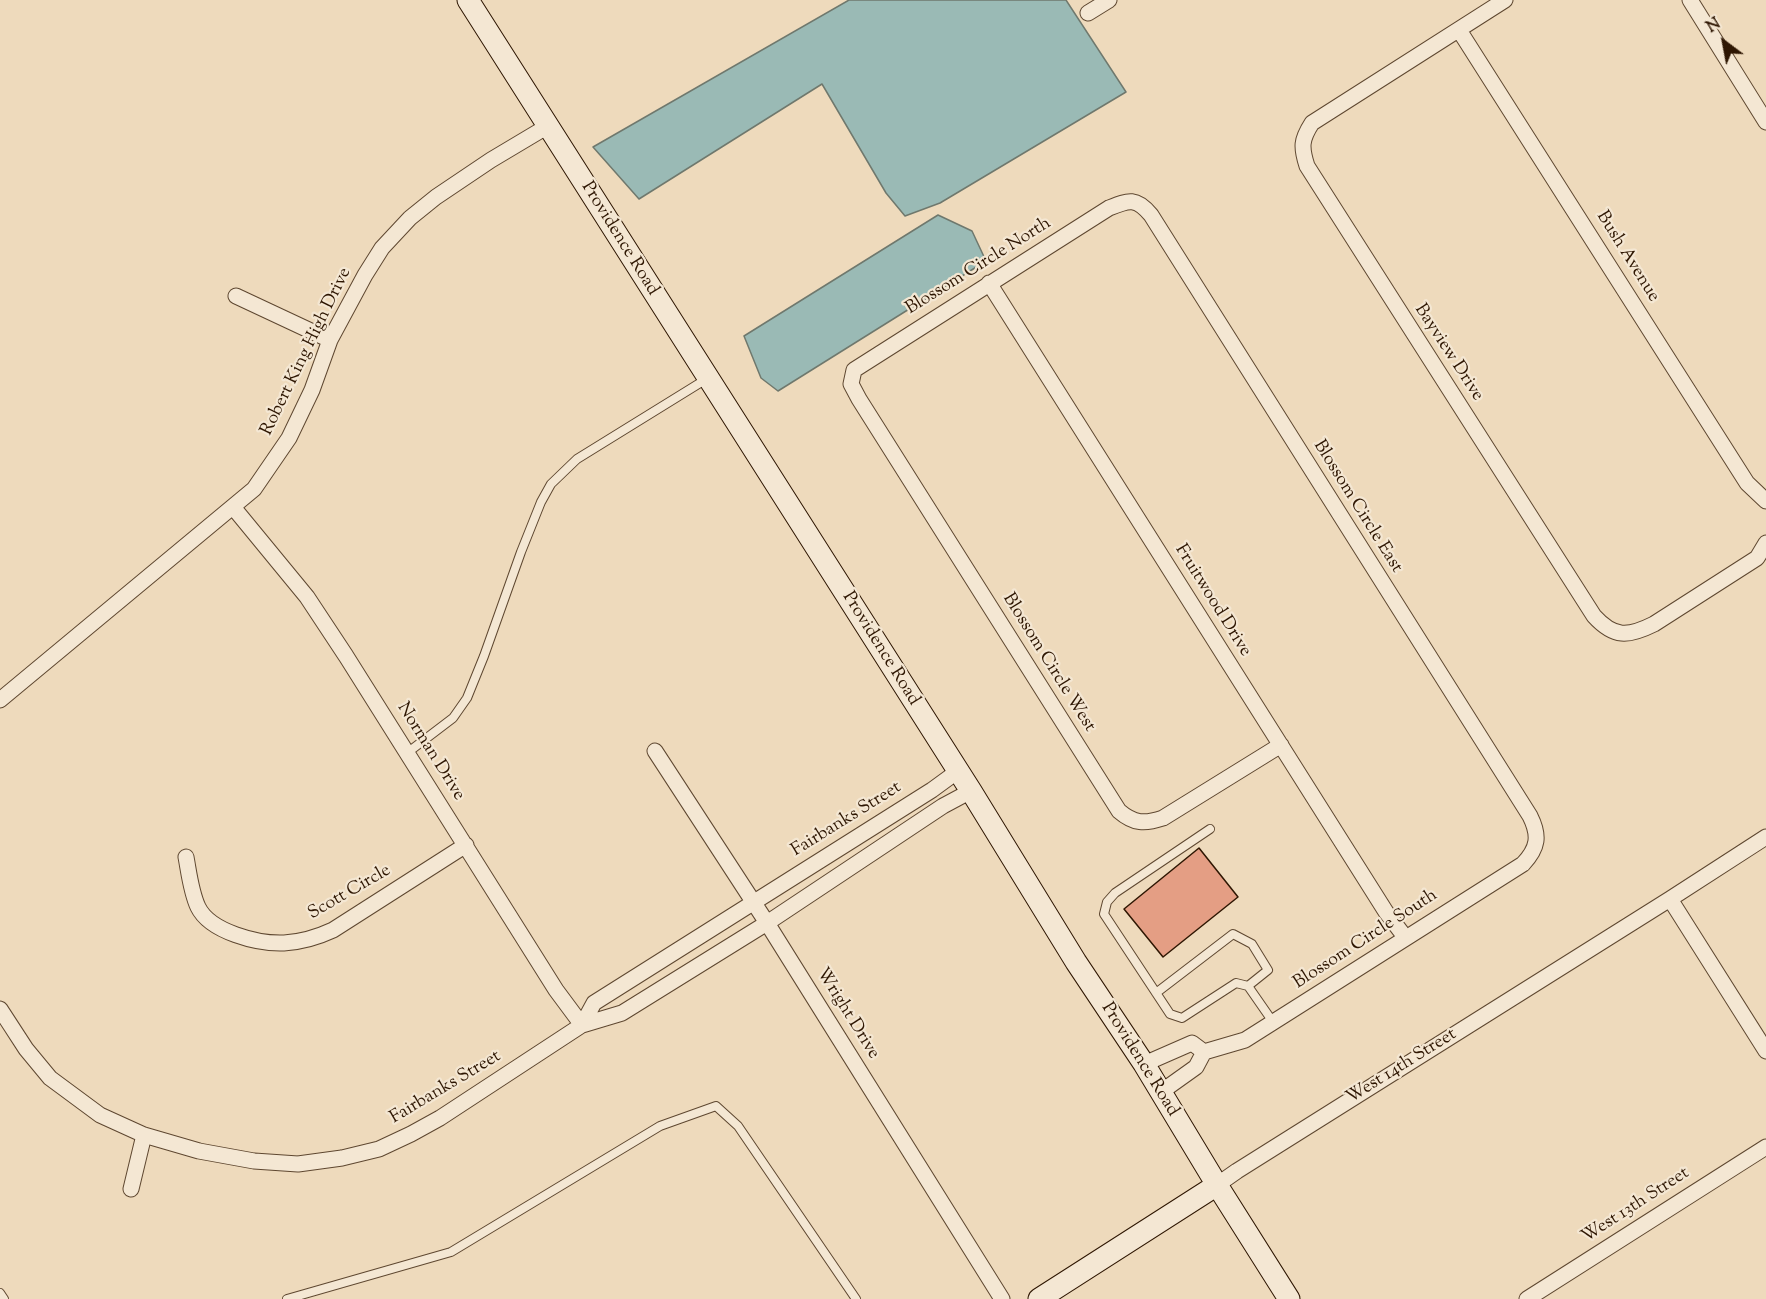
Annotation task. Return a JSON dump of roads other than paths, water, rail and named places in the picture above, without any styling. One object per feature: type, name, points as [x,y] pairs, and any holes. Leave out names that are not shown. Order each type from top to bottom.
[{"type":"street","name":"Providence Road","points":[[468,0],[958,771],[1076,962],[1144,1064],[1289,1299]]},
{"type":"street","points":[[1088,13],[1109,0]]},
{"type":"street","name":"Bayview Drive","points":[[1505,0],[1312,123],[1305,135],[1302,151],[1307,166],[1594,616],[1606,629],[1621,633],[1639,632],[1654,624],[1757,558],[1766,543]]},
{"type":"street","points":[[1690,0],[1766,122]]},
{"type":"street","name":"Bush Avenue","points":[[1459,30],[1747,483],[1766,501]]},
{"type":"street","name":"Robert King High Drive","points":[[0,700],[254,489],[289,438],[312,390],[330,340],[382,248],[410,218],[458,181],[548,126]]},
{"type":"street","name":"Blossom Circle North","points":[[852,375],[854,369],[1109,208],[1132,201]]},
{"type":"street","name":"Blossom Circle East","points":[[1132,201],[1141,203],[1151,215],[1530,816],[1536,828],[1536,842]]},
{"type":"street","name":"Fruitwood Drive","points":[[989,283],[1386,912],[1406,937]]},
{"type":"street","points":[[237,296],[330,340]]},
{"type":"street","name":"Blossom Circle West","points":[[852,375],[851,384],[859,399],[1119,811],[1130,820],[1145,823],[1163,818],[1281,745]]},
{"type":"street","name":"Norman Drive","points":[[233,507],[307,597],[556,990],[582,1025]]},
{"type":"street","name":"Wright Drive","points":[[655,751],[767,923],[1002,1299]]},
{"type":"street","name":"Fairbanks Street","points":[[582,1025],[594,1003],[932,790],[958,771]]},
{"type":"street","name":"Fairbanks Street","points":[[0,1009],[26,1049],[50,1078],[100,1115],[144,1135],[199,1151],[254,1161],[298,1164],[342,1158],[379,1149],[411,1134],[440,1118],[582,1025],[622,1013],[767,923],[943,806],[970,791]]},
{"type":"street","name":"West 14th Street","points":[[1039,1299],[1266,1152],[1766,837]]},
{"type":"street","name":"Blossom Circle South","points":[[1144,1064],[1192,1043],[1204,1052],[1245,1040],[1522,864],[1534,852],[1536,842]]},
{"type":"street","name":"Scott Circle","points":[[186,857],[198,907],[207,920],[225,931],[252,939],[283,943],[317,937],[333,930],[466,845]]},
{"type":"street","points":[[1670,899],[1766,1051]]},
{"type":"street","points":[[1161,1092],[1196,1067],[1204,1052]]},
{"type":"street","points":[[131,1188],[144,1135]]},
{"type":"street","name":"West 13th Street","points":[[1527,1299],[1766,1146]]},
{"type":"lane","points":[[407,753],[453,718],[467,698],[529,532],[551,484],[577,459],[708,378]]},
{"type":"lane","points":[[1210,829],[1115,893],[1107,902],[1104,914],[1170,1014],[1182,1018],[1236,983],[1248,986],[1273,1022]]},
{"type":"lane","points":[[1156,993],[1233,934],[1252,944],[1268,970],[1248,986]]},
{"type":"lane","points":[[286,1299],[451,1252],[660,1126],[716,1106],[738,1126],[856,1299]]},
{"type":"lane","points":[[0,1293],[4,1299]]},
{"type":"water","points":[[849,0],[1066,0],[1126,92],[940,203],[905,216],[886,193],[822,84],[639,199],[593,147]]},
{"type":"water","points":[[938,215],[972,231],[986,261],[778,391],[761,378],[744,336]]}]
